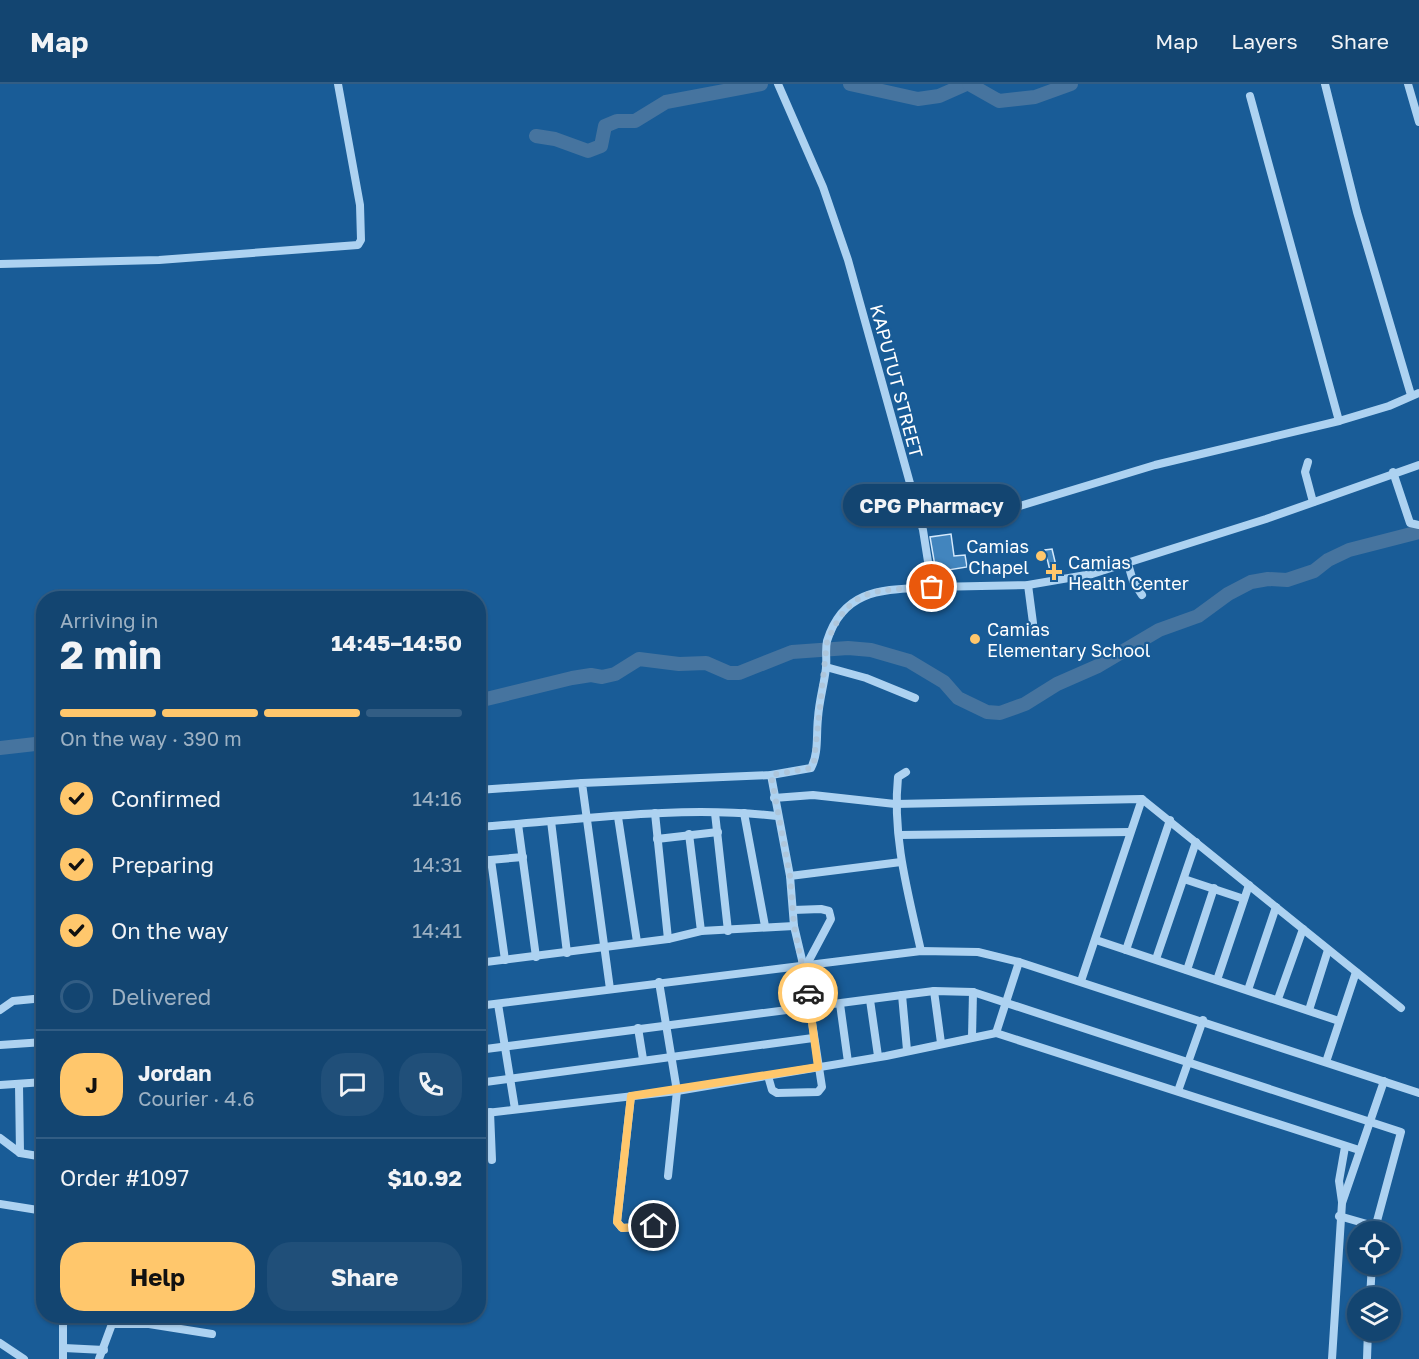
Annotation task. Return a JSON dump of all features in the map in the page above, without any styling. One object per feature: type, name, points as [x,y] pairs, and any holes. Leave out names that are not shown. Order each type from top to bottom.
[{"type":"street","points":[[0,264],[159,260],[358,245],[361,240],[360,205],[338,84]]},
{"type":"street","name":"KAPUTUT STREET","points":[[778,84],[823,187],[848,261],[923,530],[932,587]]},
{"type":"street","points":[[917,508],[977,511],[1013,508],[1155,465],[1339,421],[1389,406],[1415,394],[1357,212],[1325,84]]},
{"type":"street","points":[[1408,84],[1419,122]]},
{"type":"street","points":[[1250,96],[1339,421]]},
{"type":"street","points":[[1308,462],[1305,472],[1313,502]]},
{"type":"street","points":[[486,789],[771,775],[811,768],[814,762],[827,642],[839,617],[849,603],[859,597],[882,591],[932,587],[1028,585],[1092,574],[1128,564],[1419,465]]},
{"type":"street","points":[[1393,472],[1410,523],[1419,525]]},
{"type":"street","points":[[1128,564],[1133,581],[1142,595]]},
{"type":"street","points":[[1028,585],[1033,623]]},
{"type":"street","points":[[826,663],[915,698]]},
{"type":"street","points":[[906,772],[898,777],[895,804],[901,862],[921,951]]},
{"type":"street","points":[[768,1076],[772,1090],[777,1093],[818,1092],[822,1087],[813,1038],[805,964],[794,926],[790,876],[771,775]]},
{"type":"street","points":[[582,783],[584,818],[597,880],[610,989]]},
{"type":"street","points":[[774,798],[813,795],[895,804],[1142,799],[1401,1008]]},
{"type":"street","points":[[1081,981],[1142,799]]},
{"type":"street","points":[[486,826],[655,813],[744,813],[777,816]]},
{"type":"street","points":[[655,813],[668,939]]},
{"type":"street","points":[[715,813],[728,931]]},
{"type":"street","points":[[744,813],[765,926]]},
{"type":"street","points":[[618,817],[637,942]]},
{"type":"street","points":[[1126,950],[1170,820]]},
{"type":"street","points":[[550,821],[567,953]]},
{"type":"street","points":[[518,824],[536,957]]},
{"type":"street","points":[[657,839],[718,832]]},
{"type":"street","points":[[899,835],[1130,832]]},
{"type":"street","points":[[689,834],[701,931]]},
{"type":"street","points":[[1156,959],[1196,842]]},
{"type":"street","points":[[486,860],[523,857]]},
{"type":"street","points":[[491,860],[505,960]]},
{"type":"street","points":[[790,876],[901,862]]},
{"type":"street","points":[[1184,879],[1244,899]]},
{"type":"street","points":[[1217,980],[1249,885]]},
{"type":"street","points":[[1187,970],[1214,888]]},
{"type":"street","points":[[1248,990],[1276,907]]},
{"type":"street","points":[[793,910],[829,911],[831,920],[805,964]]},
{"type":"street","points":[[486,962],[668,939],[701,931],[794,926]]},
{"type":"street","points":[[1278,999],[1303,929]]},
{"type":"street","points":[[1096,940],[1339,1021]]},
{"type":"street","points":[[1309,1010],[1328,950]]},
{"type":"street","points":[[486,1005],[921,951],[978,952],[1019,962],[1203,1020],[1419,1093]]},
{"type":"street","points":[[996,1033],[1019,962]]},
{"type":"street","points":[[1326,1062],[1356,972]]},
{"type":"street","points":[[659,982],[677,1091],[668,1176]]},
{"type":"street","points":[[934,991],[941,1043]]},
{"type":"street","points":[[486,1049],[934,991],[973,992],[1007,1001],[1401,1132],[1376,1221]]},
{"type":"street","points":[[972,1037],[973,992]]},
{"type":"street","points":[[902,995],[907,1050]]},
{"type":"street","points":[[0,1010],[13,1001],[36,999]]},
{"type":"street","points":[[870,1000],[878,1056]]},
{"type":"street","points":[[498,1004],[515,1109]]},
{"type":"street","points":[[840,1004],[848,1062]]},
{"type":"street","points":[[1178,1091],[1203,1020]]},
{"type":"street","points":[[638,1028],[643,1059]]},
{"type":"street","points":[[486,1113],[677,1091],[848,1062],[996,1033],[1359,1150]]},
{"type":"street","points":[[486,1082],[643,1059],[671,1058],[813,1038]]},
{"type":"street","points":[[0,1045],[36,1043]]},
{"type":"street","points":[[1332,1359],[1342,1203],[1384,1081]]},
{"type":"street","points":[[0,1085],[36,1083]]},
{"type":"street","points":[[19,1085],[20,1153]]},
{"type":"street","points":[[631,1096],[617,1222],[622,1228],[654,1226]]},
{"type":"street","points":[[490,1112],[492,1160]]},
{"type":"street","points":[[0,1138],[20,1153],[36,1156]]},
{"type":"street","points":[[1342,1203],[1340,1181],[1345,1147]]},
{"type":"street","points":[[0,1204],[36,1210]]},
{"type":"street","points":[[1340,1216],[1353,1221]]},
{"type":"street","points":[[63,1323],[63,1359]]},
{"type":"street","points":[[99,1359],[112,1324],[149,1324],[212,1334]]},
{"type":"street","points":[[1366,1359],[1367,1341]]},
{"type":"street","points":[[0,1343],[24,1359]]},
{"type":"street","points":[[64,1348],[104,1350]]},
{"type":"building","points":[[951,534],[954,556],[965,555],[967,567],[936,572],[930,537]]},
{"type":"building","points":[[1052,549],[1058,574],[1051,575],[1045,550]]},
{"type":"waterway","points":[[536,136],[555,139],[588,151],[601,146],[605,126],[617,121],[635,121],[666,102],[761,84]]},
{"type":"waterway","points":[[850,84],[918,99],[939,96],[966,84]]},
{"type":"waterway","points":[[969,84],[999,101],[1035,97],[1071,84]]},
{"type":"waterway","points":[[486,699],[572,678],[615,674],[639,659],[679,664],[706,663],[729,673],[739,673],[792,652],[848,648],[871,650],[909,661],[944,682],[958,698],[987,712],[1000,713],[1025,704],[1057,684],[1098,666],[1159,630],[1198,616],[1228,594],[1251,582],[1268,579],[1287,580],[1314,571],[1328,560],[1349,550],[1419,532]]},
{"type":"waterway","points":[[0,748],[36,744]]},
{"type":"way so far","points":[[808,993],[794,926],[790,876],[771,775],[811,768],[814,762],[827,642],[834,625],[849,603],[859,597],[882,591],[932,587]]},
{"type":"place","name":"Camias Chapel","points":[[1041,556]]},
{"type":"place","name":"Camias Health Center","points":[[1054,572]]},
{"type":"place","name":"CPG Pharmacy","points":[[932,587]]},
{"type":"place","name":"Camias Elementary School","points":[[975,639]]},
{"type":"route","points":[[654,1226],[622,1228],[617,1222],[631,1096],[677,1091],[818,1067],[808,993]]}]
